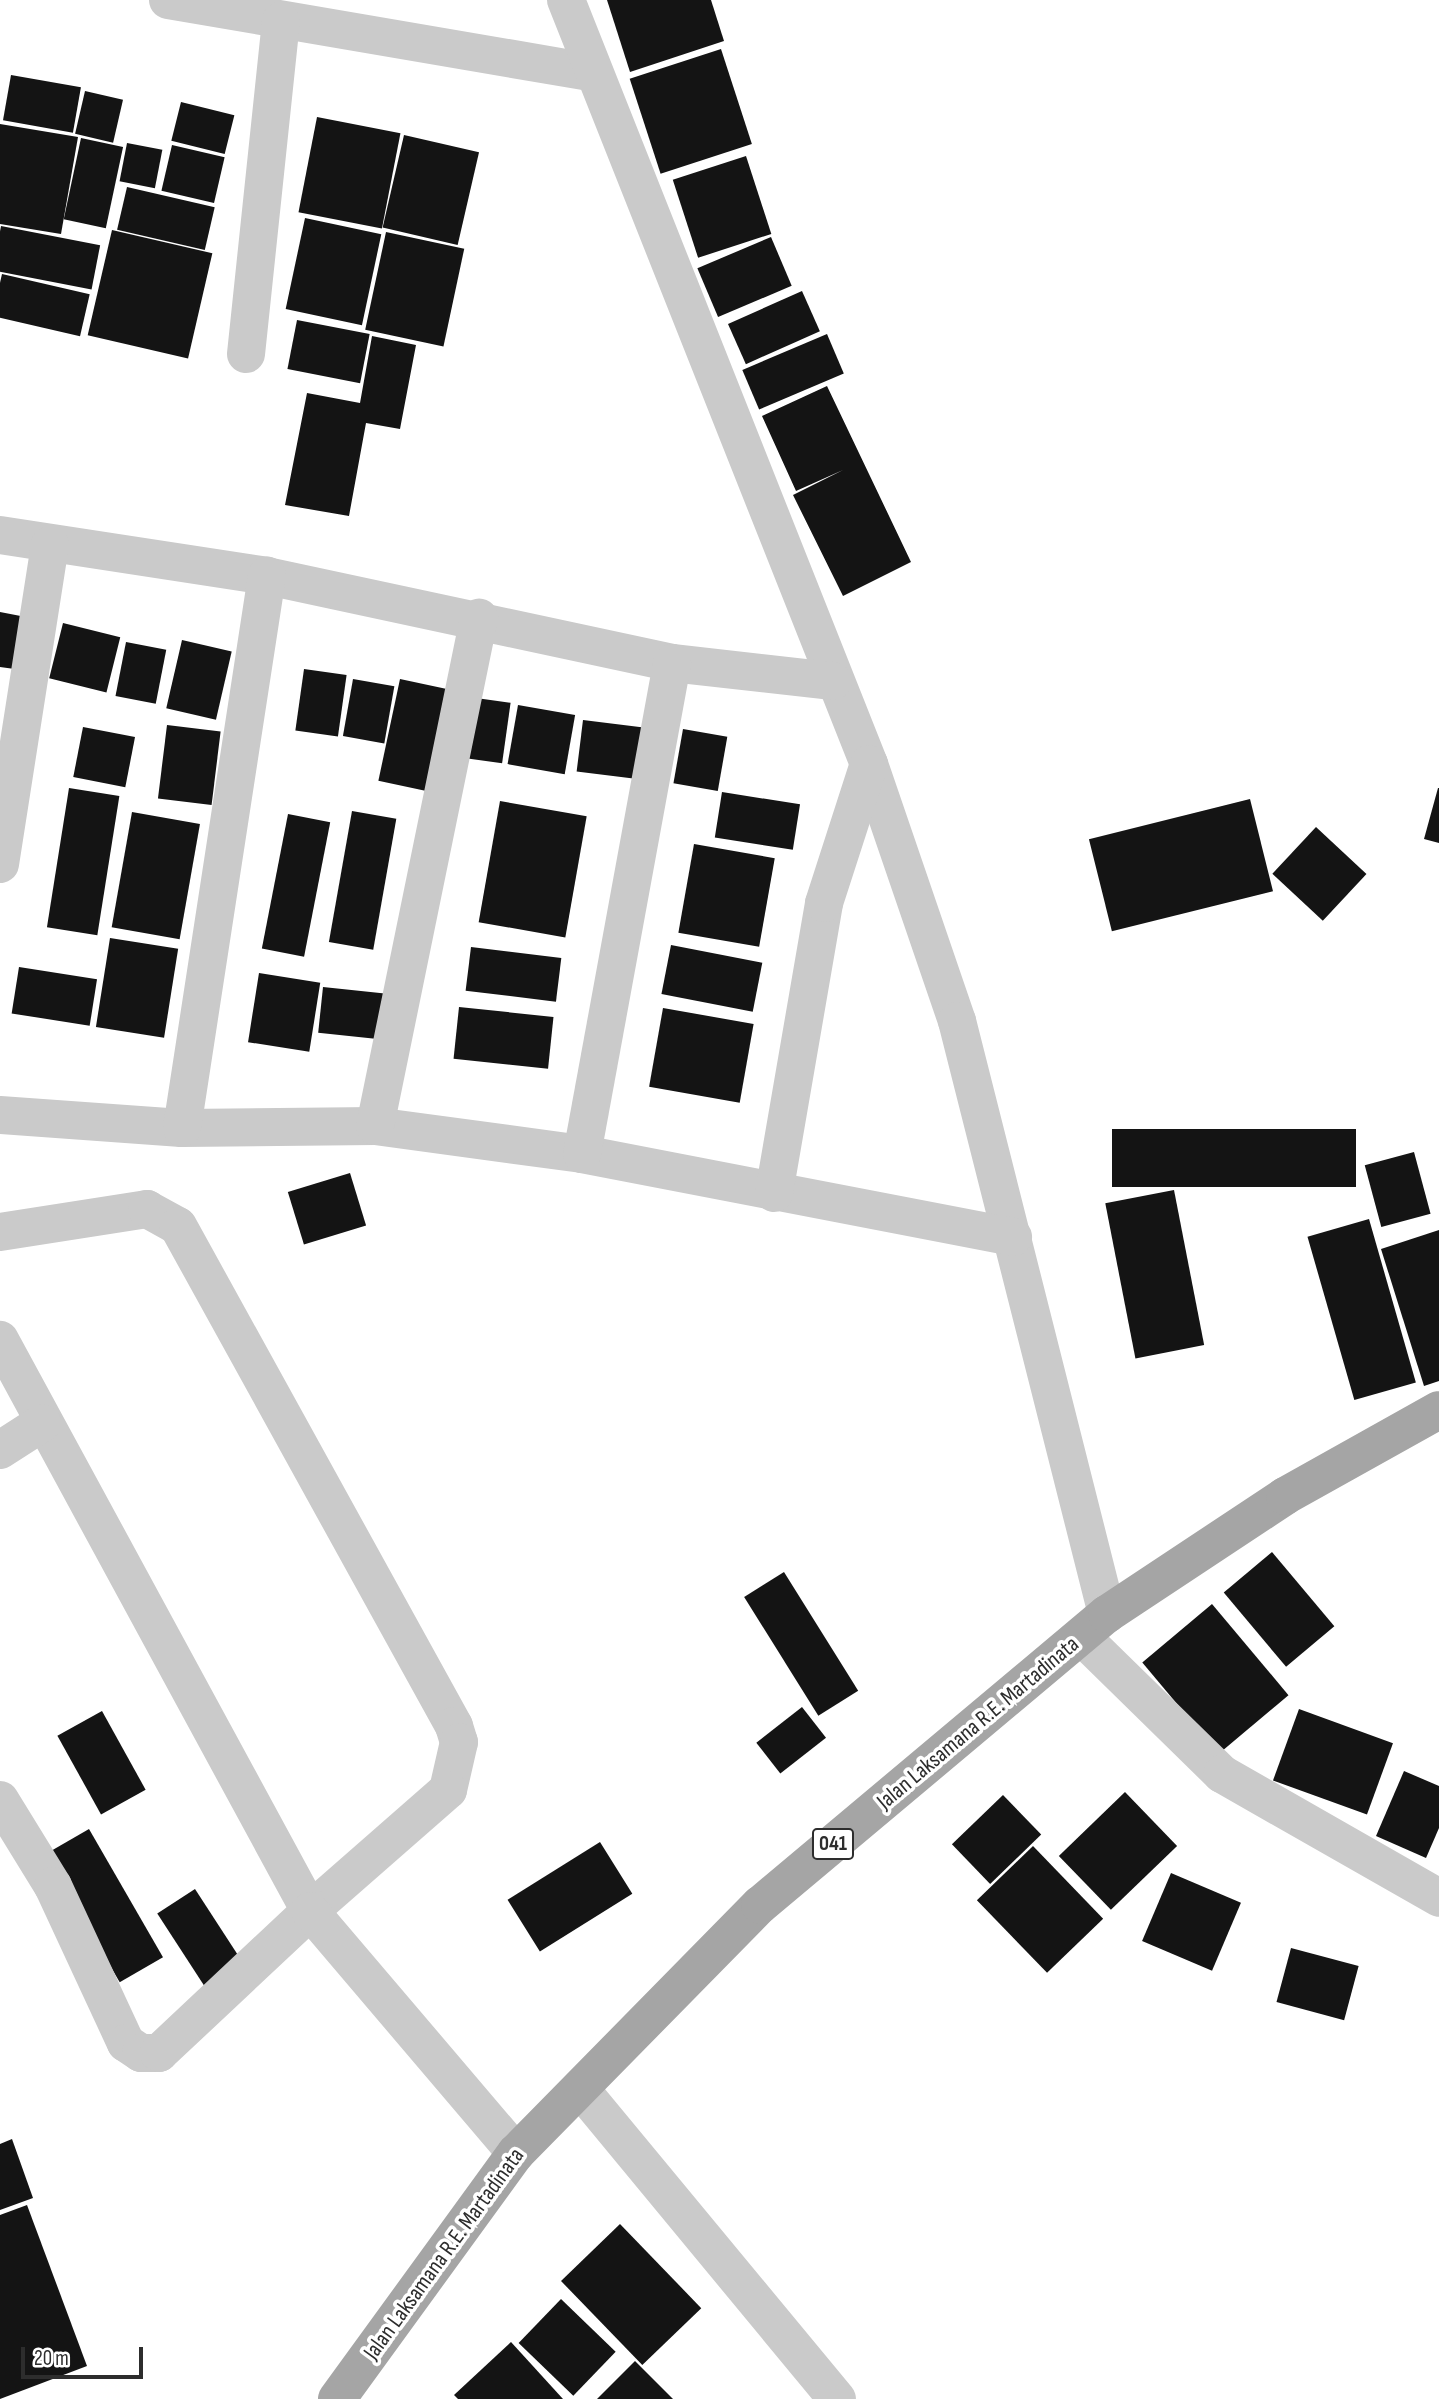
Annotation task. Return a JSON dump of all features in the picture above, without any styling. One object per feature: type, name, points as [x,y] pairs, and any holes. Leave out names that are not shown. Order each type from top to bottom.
[{"type":"main road","name":"Jalan Laksamana R.E. Martadinata","points":[[344,2396],[516,2153],[582,2091],[760,1905],[1095,1626],[1286,1496],[1439,1410]]},
{"type":"street","points":[[168,0],[590,72]]},
{"type":"street","points":[[566,0],[590,72],[833,681],[869,764],[957,1021],[1013,1237],[1095,1626],[1222,1774],[1439,1898]]},
{"type":"street","points":[[246,354],[281,21]]},
{"type":"street","points":[[0,535],[50,545],[267,576],[480,618],[672,663],[833,681]]},
{"type":"street","points":[[0,864],[50,545]]},
{"type":"street","points":[[182,1128],[267,576]]},
{"type":"street","points":[[374,1126],[480,618]]},
{"type":"street","points":[[582,1154],[672,663]]},
{"type":"street","points":[[774,1193],[824,902],[869,764]]},
{"type":"street","points":[[0,1115],[182,1128],[374,1126],[582,1154],[1013,1237]]},
{"type":"street","points":[[0,1232],[147,1209],[178,1226],[454,1726],[459,1742],[448,1790],[310,1911],[159,2053],[141,2053],[126,2043],[53,1886],[0,1800]]},
{"type":"street","points":[[0,1340],[42,1423],[310,1911],[516,2153]]},
{"type":"street","points":[[0,1450],[42,1423]]},
{"type":"street","points":[[582,2091],[837,2399]]},
{"type":"building","points":[[607,0],[711,0],[724,41],[630,72]]},
{"type":"building","points":[[721,49],[752,144],[661,174],[630,79]]},
{"type":"building","points":[[11,75],[81,87],[73,133],[3,120]]},
{"type":"building","points":[[85,91],[123,100],[113,143],[75,134]]},
{"type":"building","points":[[181,102],[234,115],[225,154],[171,141]]},
{"type":"building","points":[[317,117],[400,133],[382,228],[298,212]]},
{"type":"building","points":[[0,124],[78,137],[61,234],[0,224]]},
{"type":"building","points":[[404,135],[479,152],[458,245],[383,228]]},
{"type":"building","points":[[81,138],[123,147],[106,228],[64,219]]},
{"type":"building","points":[[127,143],[162,150],[155,188],[120,181]]},
{"type":"building","points":[[172,145],[225,157],[214,203],[161,191]]},
{"type":"building","points":[[746,156],[771,234],[698,258],[673,180]]},
{"type":"building","points":[[127,187],[215,207],[205,250],[117,230]]},
{"type":"building","points":[[305,218],[381,234],[362,325],[286,309]]},
{"type":"building","points":[[1,226],[100,245],[92,289],[0,272]]},
{"type":"building","points":[[112,230],[212,253],[188,358],[88,335]]},
{"type":"building","points":[[386,232],[464,249],[443,346],[365,330]]},
{"type":"building","points":[[771,237],[792,286],[718,317],[697,268]]},
{"type":"building","points":[[2,274],[90,294],[80,336],[0,318]]},
{"type":"building","points":[[802,291],[820,331],[746,364],[728,324]]},
{"type":"building","points":[[297,320],[370,334],[360,383],[287,369]]},
{"type":"building","points":[[827,334],[844,374],[759,410],[742,370]]},
{"type":"building","points":[[372,336],[416,345],[400,429],[366,423],[349,516],[285,505],[307,393],[360,403]]},
{"type":"building","points":[[827,386],[911,562],[843,596],[793,495],[843,470],[796,491],[762,416]]},
{"type":"building","points":[[0,612],[31,618],[22,670],[0,667]]},
{"type":"building","points":[[63,623],[120,637],[106,693],[49,678]]},
{"type":"building","points":[[182,640],[232,651],[216,720],[166,708]]},
{"type":"building","points":[[126,642],[166,650],[156,704],[116,696]]},
{"type":"building","points":[[304,669],[347,675],[338,736],[295,730]]},
{"type":"building","points":[[353,679],[394,686],[384,743],[343,736]]},
{"type":"building","points":[[400,679],[460,692],[438,793],[378,781]]},
{"type":"building","points":[[469,697],[511,703],[502,763],[461,757]]},
{"type":"building","points":[[518,705],[575,715],[565,774],[508,764]]},
{"type":"building","points":[[583,720],[644,727],[637,779],[577,772]]},
{"type":"building","points":[[167,725],[221,732],[212,805],[158,798]]},
{"type":"building","points":[[83,727],[135,737],[125,787],[73,777]]},
{"type":"building","points":[[683,729],[727,737],[718,791],[673,783]]},
{"type":"building","points":[[69,788],[119,796],[97,935],[47,927]]},
{"type":"building","points":[[1439,788],[1439,843],[1424,839]]},
{"type":"building","points":[[722,792],[800,804],[793,850],[715,837]]},
{"type":"building","points":[[1250,799],[1273,891],[1112,931],[1089,839]]},
{"type":"building","points":[[500,801],[587,816],[565,937],[479,922]]},
{"type":"building","points":[[352,811],[396,819],[373,950],[329,942]]},
{"type":"building","points":[[132,812],[200,824],[180,939],[112,927]]},
{"type":"building","points":[[288,814],[330,822],[304,957],[262,948]]},
{"type":"building","points":[[1316,827],[1366,874],[1323,921],[1272,874]]},
{"type":"building","points":[[694,844],[775,858],[759,947],[678,933]]},
{"type":"building","points":[[110,938],[178,949],[164,1038],[96,1027]]},
{"type":"building","points":[[671,945],[762,963],[753,1012],[661,994]]},
{"type":"building","points":[[471,947],[561,958],[556,1002],[466,991]]},
{"type":"building","points":[[19,967],[97,979],[90,1026],[12,1013]]},
{"type":"building","points":[[259,973],[320,983],[309,1052],[248,1042]]},
{"type":"building","points":[[323,987],[385,993],[380,1039],[318,1033]]},
{"type":"building","points":[[459,1007],[553,1017],[548,1069],[454,1059]]},
{"type":"building","points":[[663,1008],[754,1024],[740,1103],[649,1087]]},
{"type":"building","points":[[1112,1129],[1356,1129],[1356,1187],[1112,1187]]},
{"type":"building","points":[[1414,1152],[1431,1214],[1381,1227],[1365,1165]]},
{"type":"building","points":[[350,1173],[366,1226],[304,1245],[288,1192]]},
{"type":"building","points":[[1174,1190],[1204,1345],[1135,1358],[1105,1203]]},
{"type":"building","points":[[1369,1219],[1416,1382],[1354,1400],[1307,1237]]},
{"type":"building","points":[[1439,1230],[1439,1381],[1424,1386],[1381,1249]]},
{"type":"building","points":[[1272,1552],[1334,1626],[1286,1667],[1224,1592]]},
{"type":"building","points":[[784,1572],[858,1691],[818,1716],[744,1597]]},
{"type":"building","points":[[1212,1604],[1288,1695],[1219,1754],[1142,1662]]},
{"type":"building","points":[[802,1707],[826,1738],[780,1773],[756,1743]]},
{"type":"building","points":[[1299,1709],[1393,1743],[1367,1815],[1273,1780]]},
{"type":"building","points":[[102,1711],[146,1790],[101,1814],[57,1736]]},
{"type":"building","points":[[1404,1771],[1439,1786],[1439,1828],[1426,1858],[1376,1836]]},
{"type":"building","points":[[1125,1792],[1177,1846],[1111,1910],[1059,1856]]},
{"type":"building","points":[[1003,1795],[1041,1835],[990,1884],[952,1844]]},
{"type":"building","points":[[89,1829],[163,1957],[120,1982],[46,1854]]},
{"type":"building","points":[[600,1842],[632,1894],[540,1951],[508,1900]]},
{"type":"building","points":[[1033,1846],[1103,1919],[1047,1973],[977,1900]]},
{"type":"building","points":[[1171,1873],[1241,1903],[1212,1971],[1142,1941]]},
{"type":"building","points":[[195,1889],[243,1963],[205,1987],[157,1914]]},
{"type":"building","points":[[1291,1948],[1359,1966],[1344,2020],[1277,2002]]},
{"type":"building","points":[[12,2139],[33,2198],[0,2210],[0,2144]]},
{"type":"building","points":[[27,2205],[87,2366],[0,2399],[0,2215]]},
{"type":"building","points":[[620,2224],[701,2308],[642,2365],[561,2281]]},
{"type":"building","points":[[561,2299],[616,2352],[573,2396],[519,2343]]},
{"type":"building","points":[[511,2342],[563,2399],[458,2399],[454,2395]]},
{"type":"building","points":[[635,2361],[673,2399],[597,2399]]}]
